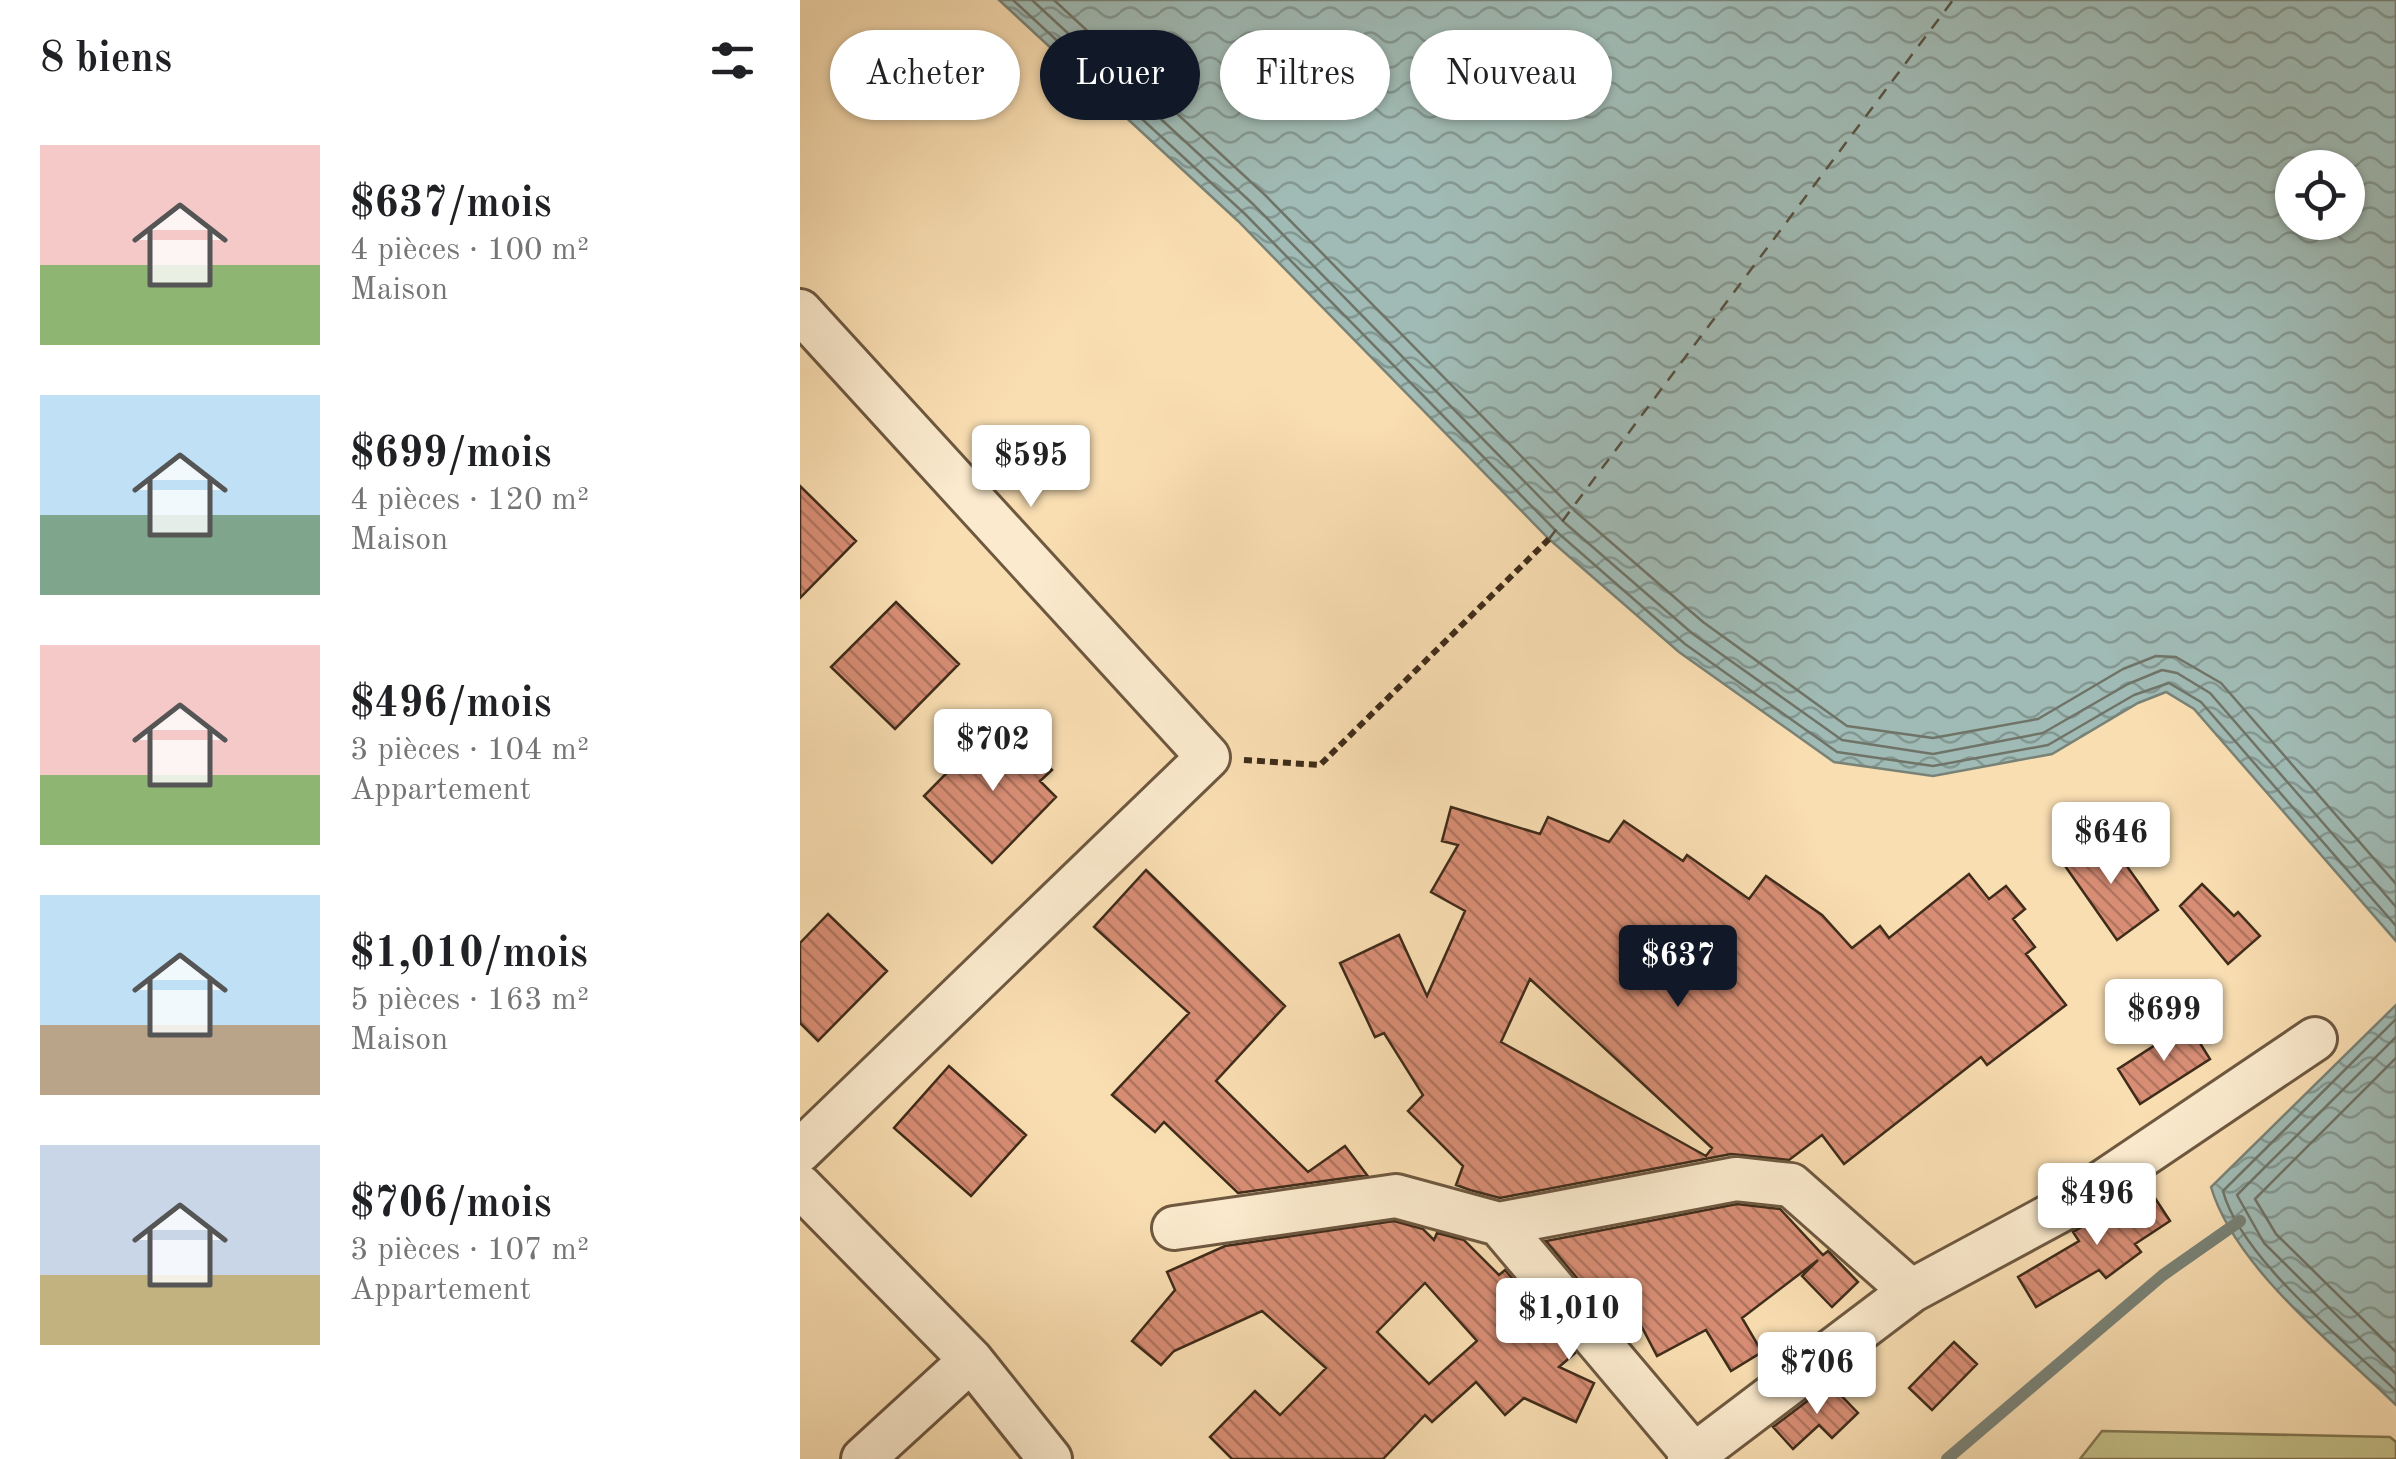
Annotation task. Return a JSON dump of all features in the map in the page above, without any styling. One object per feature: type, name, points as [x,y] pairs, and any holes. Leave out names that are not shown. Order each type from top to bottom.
[{"type":"street","points":[[800,312],[1208,757],[800,1151]]},
{"type":"street","points":[[1499,1224],[1692,1457],[1911,1291],[2062,1210],[2314,1038]]},
{"type":"street","points":[[1174,1228],[1396,1196],[1499,1224],[1736,1179],[1790,1186],[1911,1291]]},
{"type":"street","points":[[800,1186],[970,1360],[1050,1459]]},
{"type":"street","points":[[863,1459],[970,1360]]},
{"type":"path","points":[[1208,757],[1320,766],[1550,539]]},
{"type":"shaded area","points":[[2102,1431],[2390,1437],[2396,1442],[2396,1459],[2080,1459]]},
{"type":"water","points":[[999,0],[2396,0],[2396,941],[2194,709],[2166,692],[2138,703],[2052,754],[1933,776],[1834,762],[1679,652],[1549,539],[1238,221],[1129,120],[1200,120],[1200,30],[1040,30],[1040,38]]},
{"type":"water","points":[[2396,1005],[2396,1405],[2264,1276],[2223,1217],[2211,1187]]},
{"type":"building","points":[[800,486],[856,541],[800,598]]},
{"type":"building","points":[[896,602],[959,664],[895,729],[831,667]]},
{"type":"building","points":[[986,733],[1003,750],[1018,735],[1052,770],[1040,781],[1056,797],[992,863],[924,796]]},
{"type":"building","points":[[1451,807],[1540,834],[1548,817],[1609,842],[1624,821],[1683,861],[1687,855],[1749,899],[1766,876],[1822,915],[1852,948],[1880,926],[1889,938],[1969,874],[1989,899],[2006,886],[2025,909],[2013,919],[2035,947],[2026,954],[2066,1005],[1987,1065],[1981,1057],[1844,1164],[1822,1135],[1789,1160],[1731,1154],[1500,1198],[1456,1185],[1463,1166],[1408,1111],[1423,1095],[1384,1033],[1375,1037],[1340,963],[1399,935],[1427,996],[1465,911],[1431,892],[1458,845],[1442,841]],"holes":[[[1530,979],[1712,1148],[1706,1156],[1501,1042]]]},
{"type":"building","points":[[2104,834],[2158,910],[2117,940],[2063,863]]},
{"type":"building","points":[[1146,870],[1285,1006],[1216,1081],[1308,1172],[1345,1146],[1367,1175],[1238,1193],[1164,1122],[1155,1132],[1112,1095],[1189,1013],[1094,927]]},
{"type":"building","points":[[2202,884],[2234,916],[2238,912],[2260,936],[2228,964],[2180,906]]},
{"type":"building","points":[[828,914],[887,971],[818,1041],[800,1023],[800,943]]},
{"type":"building","points":[[2188,1024],[2210,1059],[2140,1104],[2118,1069]]},
{"type":"building","points":[[949,1066],[1026,1135],[971,1196],[894,1128]]},
{"type":"building","points":[[2149,1189],[2170,1221],[2135,1244],[2141,1252],[2106,1278],[2099,1270],[2036,1307],[2018,1277],[2079,1241],[2073,1232]]},
{"type":"building","points":[[1737,1204],[1780,1209],[1823,1255],[1828,1251],[1858,1282],[1832,1307],[1802,1276],[1818,1260],[1742,1318],[1762,1352],[1731,1371],[1706,1330],[1657,1356],[1623,1291],[1602,1308],[1546,1241]]},
{"type":"building","points":[[1394,1221],[1423,1229],[1434,1240],[1437,1233],[1464,1240],[1499,1275],[1505,1270],[1575,1353],[1559,1367],[1594,1383],[1576,1422],[1524,1398],[1505,1415],[1476,1382],[1432,1422],[1425,1415],[1383,1459],[1232,1459],[1210,1437],[1255,1391],[1280,1415],[1326,1368],[1262,1311],[1174,1351],[1161,1365],[1132,1341],[1175,1290],[1167,1272],[1225,1246]],"holes":[[[1425,1283],[1477,1341],[1429,1384],[1377,1332]]]},
{"type":"building","points":[[1954,1342],[1977,1364],[1932,1410],[1909,1388]]},
{"type":"building","points":[[1830,1384],[1858,1413],[1832,1438],[1819,1425],[1793,1449],[1773,1427]]},
{"type":"waterway","points":[[1947,1459],[2163,1275],[2240,1221]]},
{"type":"ferry route","points":[[1549,539],[1953,0]]}]
